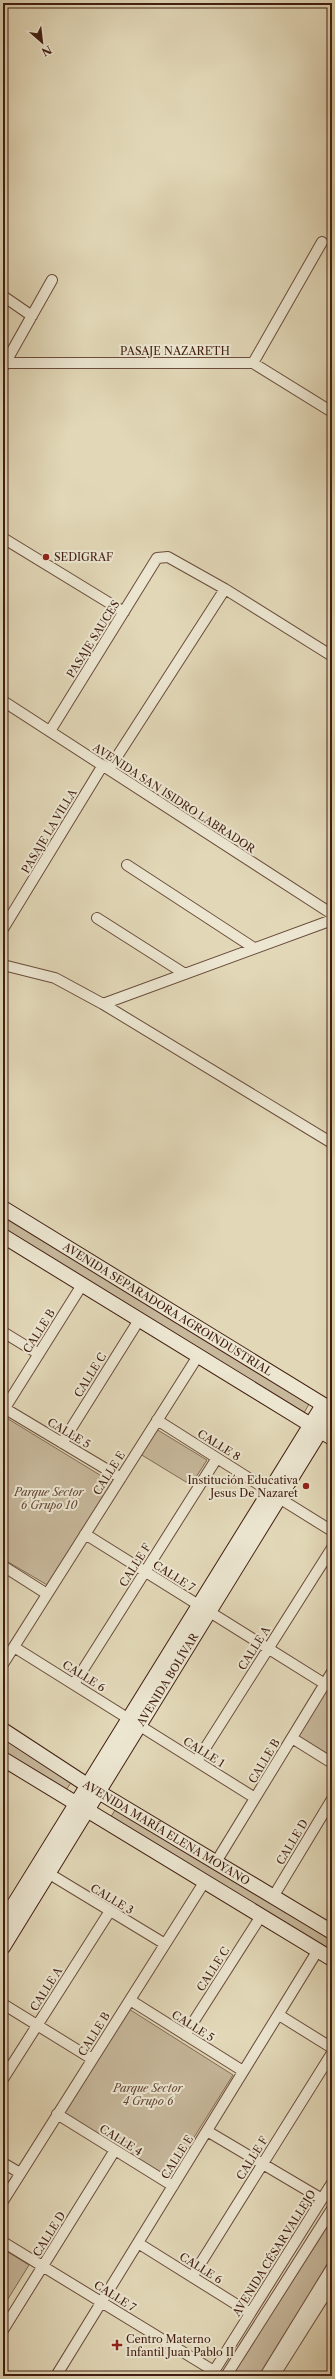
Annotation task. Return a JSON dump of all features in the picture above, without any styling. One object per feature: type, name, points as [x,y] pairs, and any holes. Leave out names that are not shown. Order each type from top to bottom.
[{"type":"street","points":[[322,242],[253,363],[332,412]]},
{"type":"street","points":[[4,365],[52,280]]},
{"type":"street","points":[[3,296],[32,316]]},
{"type":"street","name":"PASAJE NAZARETH","points":[[4,365],[253,363]]},
{"type":"street","points":[[3,538],[124,612]]},
{"type":"street","name":"PASAJE SAUCES","points":[[50,732],[157,558],[168,557],[225,588]]},
{"type":"street","points":[[225,588],[332,656]]},
{"type":"street","name":"PASAJE LA VILLA","points":[[3,929],[106,767],[225,588]]},
{"type":"street","name":"AVENIDA SAN ISIDRO LABRADOR","points":[[3,701],[332,914]]},
{"type":"street","points":[[127,865],[254,948]]},
{"type":"street","points":[[97,918],[185,974]]},
{"type":"street","points":[[104,1004],[332,920]]},
{"type":"street","points":[[3,965],[55,978],[104,1004],[332,1143]]},
{"type":"street","name":"AVENIDA SEPARADORA AGROINDUSTRIAL","points":[[3,1208],[329,1409]]},
{"type":"street","name":"AVENIDA SEPARADORA AGROINDUSTRIAL","points":[[3,1236],[321,1431]]},
{"type":"street","name":"CALLE B","points":[[4,1409],[82,1284]]},
{"type":"street","name":"CALLE C","points":[[62,1443],[139,1320]]},
{"type":"street","points":[[3,1332],[38,1354]]},
{"type":"street","name":"CALLE E","points":[[3,1664],[198,1356]]},
{"type":"street","name":"CALLE 5","points":[[4,1409],[120,1478]]},
{"type":"street","name":"AVENIDA BOLÍVAR","points":[[3,1922],[135,1723],[205,1610],[274,1494],[321,1431],[329,1409]]},
{"type":"street","name":"CALLE 8","points":[[157,1420],[274,1494]]},
{"type":"street","name":"CALLE F","points":[[74,1684],[217,1458]]},
{"type":"street","points":[[274,1494],[332,1531]]},
{"type":"street","name":"CALLE 7","points":[[85,1534],[325,1684]]},
{"type":"street","name":"CALLE A","points":[[197,1761],[332,1548]]},
{"type":"street","points":[[3,1566],[47,1594]]},
{"type":"street","name":"CALLE 6","points":[[14,1647],[135,1723]]},
{"type":"street","name":"CALLE B","points":[[216,1862],[332,1672]]},
{"type":"street","name":"CALLE 1","points":[[135,1723],[255,1798]]},
{"type":"street","name":"AVENIDA MARÍA ELENA MOYANO","points":[[3,1730],[93,1788],[332,1931]]},
{"type":"street","points":[[292,1738],[332,1763]]},
{"type":"street","name":"AVENIDA MARÍA ELENA MOYANO","points":[[3,1759],[332,1959]]},
{"type":"street","name":"CALLE D","points":[[273,1897],[332,1799]]},
{"type":"street","name":"AVENIDA BOLÍVAR","points":[[3,1947],[48,1873],[80,1807]]},
{"type":"street","name":"CALLE 3","points":[[48,1873],[165,1944]]},
{"type":"street","name":"CALLE B","points":[[3,2201],[205,1881]]},
{"type":"street","name":"CALLE A","points":[[3,2079],[110,1911]]},
{"type":"street","name":"CALLE C","points":[[185,2035],[261,1916]]},
{"type":"street","name":"CALLE E","points":[[56,2376],[318,1950]]},
{"type":"street","name":"CALLE 5","points":[[130,2000],[243,2071]]},
{"type":"street","points":[[3,2004],[92,2059]]},
{"type":"street","points":[[279,2015],[332,2048]]},
{"type":"street","name":"CALLE F","points":[[192,2277],[332,2053]]},
{"type":"street","name":"CALLE 4","points":[[58,2114],[172,2186]]},
{"type":"street","points":[[207,2131],[322,2199]]},
{"type":"street","name":"CALLE D","points":[[4,2326],[115,2150]]},
{"type":"street","points":[[3,2163],[20,2174]]},
{"type":"street","name":"AVENIDA CÉSAR VALLEJO","points":[[213,2374],[332,2183]]},
{"type":"street","points":[[226,2376],[332,2209]]},
{"type":"street","name":"CALLE 7","points":[[3,2242],[102,2302],[213,2374]]},
{"type":"street","name":"CALLE 6","points":[[138,2243],[250,2313]]},
{"type":"street","points":[[265,2376],[332,2267]]},
{"type":"street","points":[[274,2376],[332,2284]]},
{"type":"green space","points":[[3,1216],[309,1404],[304,1413],[3,1228]]},
{"type":"green space","name":"Parque Sector 6 Grupo 10","points":[[5,1417],[113,1483],[49,1586],[3,1559],[3,1420]]},
{"type":"green space","points":[[156,1429],[207,1460],[191,1485],[140,1454]]},
{"type":"green space","points":[[332,1682],[332,1759],[298,1737]]},
{"type":"green space","points":[[3,1737],[73,1780],[66,1790],[3,1751]]},
{"type":"green space","points":[[117,1807],[332,1941],[332,1954],[110,1818]]},
{"type":"green space","name":"Parque Sector 4 Grupo 6","points":[[129,2009],[233,2075],[168,2179],[63,2113]]},
{"type":"green space","points":[[332,2212],[332,2258],[259,2376],[231,2376]]},
{"type":"green space","points":[[3,2249],[29,2265],[3,2307]]},
{"type":"place","name":"SEDIGRAF","points":[[46,557]]},
{"type":"place","name":"Institución Educativa Jesus De Nazaret","points":[[306,1486]]},
{"type":"place","name":"Centro Materno Infantil Juan Pablo II","points":[[117,2345]]}]
